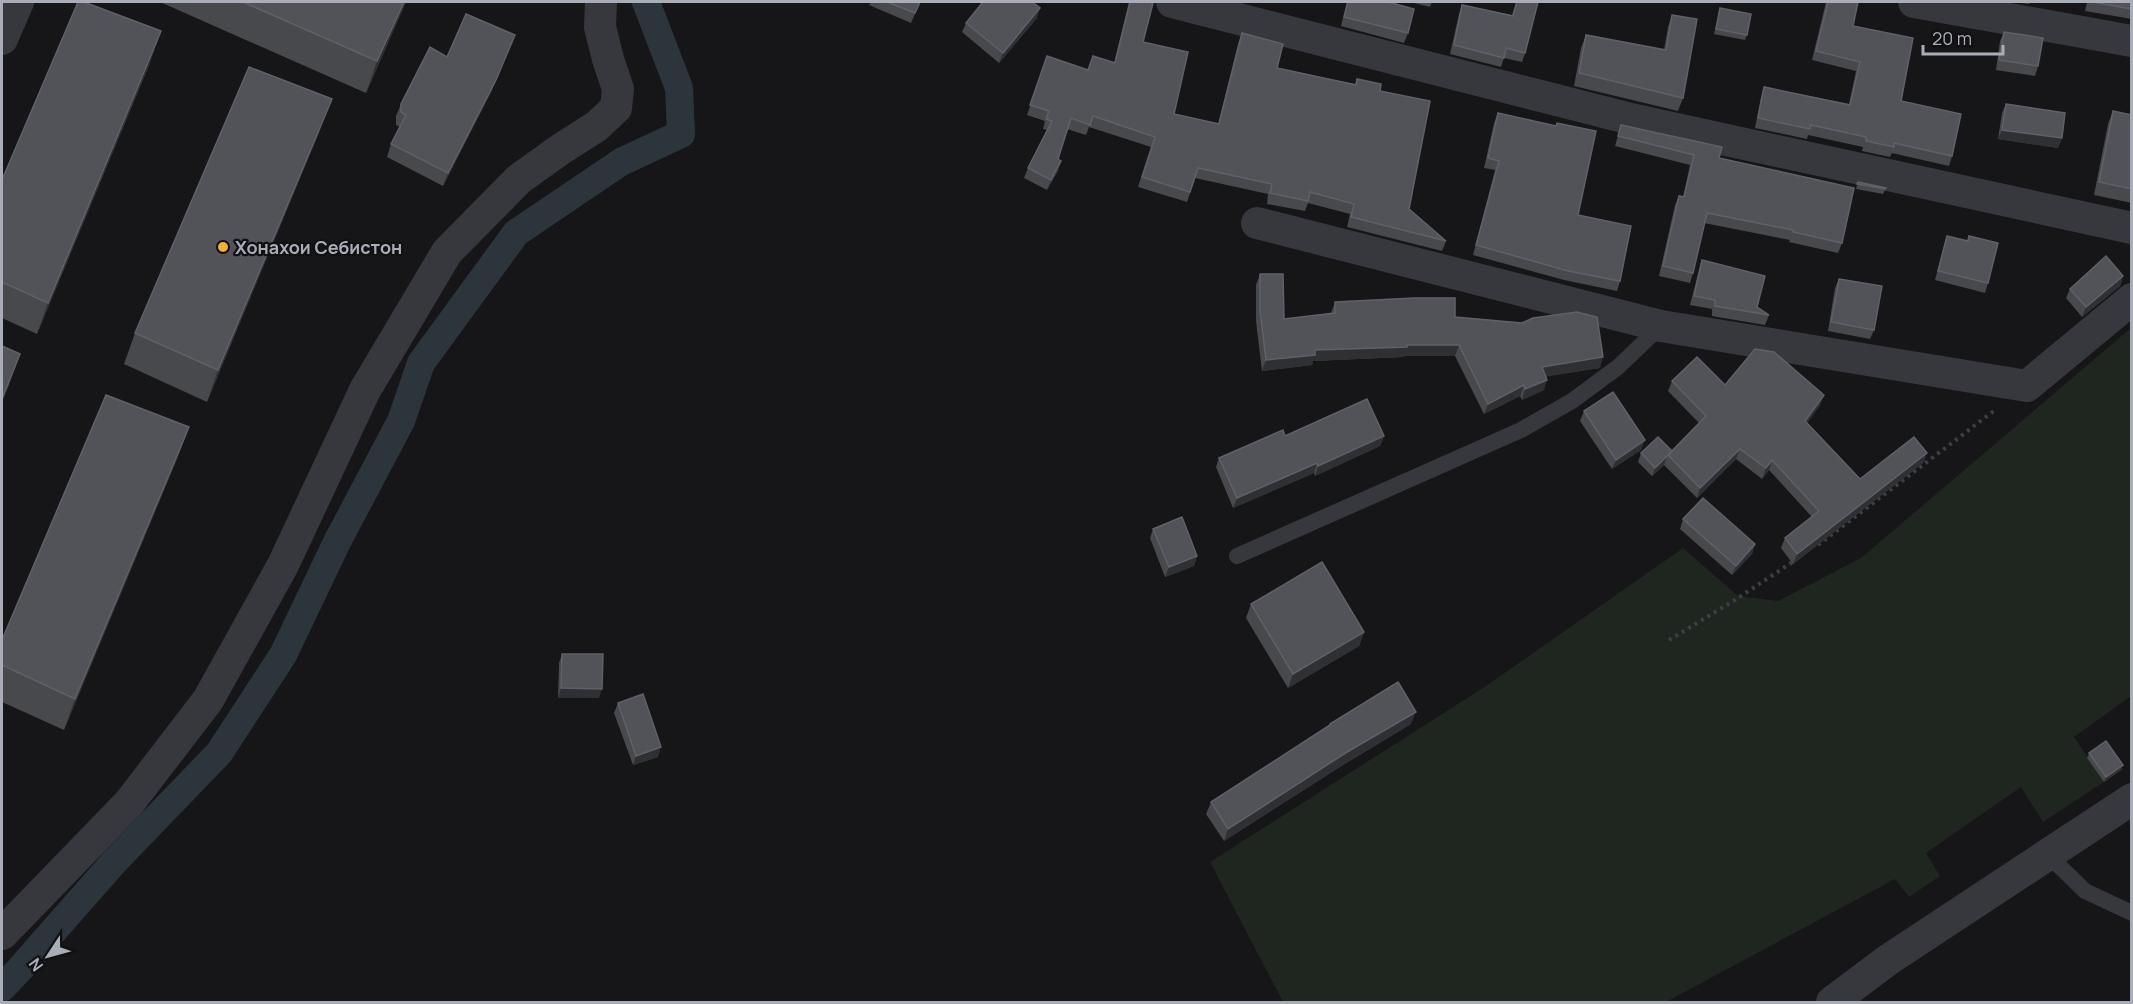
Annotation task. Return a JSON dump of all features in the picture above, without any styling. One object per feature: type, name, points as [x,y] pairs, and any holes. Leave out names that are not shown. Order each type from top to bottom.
[{"type":"street","points":[[2,39],[18,2]]},
{"type":"street","points":[[2,934],[129,803],[208,700],[283,566],[365,390],[447,252],[519,179],[561,148],[597,126],[616,108],[618,89],[600,27],[601,2]]},
{"type":"street","points":[[1172,2],[1635,120],[2132,228]]},
{"type":"street","points":[[1914,2],[2132,41]]},
{"type":"street","points":[[1257,223],[1661,326],[2027,386],[2132,299]]},
{"type":"street","points":[[1832,1002],[1888,960],[2132,799]]},
{"type":"lane","points":[[1237,556],[1521,430],[1572,401],[1618,367],[1661,326]]},
{"type":"lane","points":[[2048,855],[2085,891],[2132,913]]},
{"type":"path","points":[[1811,550],[2027,386]]},
{"type":"path","points":[[1669,640],[1802,556]]},
{"type":"shaded area","points":[[2131,328],[2131,696],[2074,737],[2104,782],[2043,822],[2021,787],[1926,853],[1940,876],[1909,897],[1895,879],[1666,1002],[1283,1002],[1210,862],[1486,686],[1683,548],[1738,596],[1778,601],[1861,558]]},
{"type":"building","points":[[78,2],[84,2],[161,31],[48,303],[2,282],[2,180]]},
{"type":"building","points":[[243,2],[404,2],[377,61]]},
{"type":"building","points":[[887,2],[920,2],[915,13]]},
{"type":"building","points":[[983,2],[1032,2],[1040,8],[1003,53],[966,23]]},
{"type":"building","points":[[1130,2],[1153,3],[1143,42],[1188,52],[1174,114],[1219,124],[1242,33],[1283,44],[1277,68],[1356,85],[1357,79],[1381,84],[1380,91],[1430,101],[1409,209],[1446,241],[1351,217],[1354,204],[1310,192],[1308,201],[1270,193],[1272,184],[1198,168],[1190,192],[1142,177],[1155,137],[1093,116],[1090,125],[1071,118],[1058,159],[1061,161],[1051,180],[1028,168],[1052,121],[1046,119],[1049,111],[1030,105],[1047,56],[1088,70],[1093,56],[1115,63]]},
{"type":"building","points":[[1348,2],[1388,2],[1414,9],[1408,33],[1344,17]]},
{"type":"building","points":[[1517,2],[1538,2],[1525,53],[1506,48],[1504,58],[1454,45],[1462,5],[1513,16]]},
{"type":"building","points":[[1828,2],[1858,2],[1853,26],[1913,38],[1901,101],[1961,114],[1952,156],[1894,143],[1894,147],[1866,141],[1866,137],[1811,125],[1810,129],[1758,118],[1764,87],[1850,105],[1860,62],[1816,51]]},
{"type":"building","points":[[2092,2],[2132,2],[2132,9]]},
{"type":"building","points":[[1720,8],[1751,14],[1747,35],[1716,29]]},
{"type":"building","points":[[466,14],[515,35],[496,80],[448,173],[391,144],[406,115],[401,112],[401,104],[430,47],[447,57]]},
{"type":"building","points":[[1672,15],[1697,19],[1683,98],[1579,73],[1586,35],[1666,50]]},
{"type":"building","points":[[2004,32],[2043,38],[2038,66],[1999,60]]},
{"type":"building","name":"Хонахои Себистон","points":[[249,67],[332,99],[218,370],[135,333]]},
{"type":"building","points":[[2006,104],[2065,113],[2062,138],[2002,130]]},
{"type":"building","points":[[2113,111],[2132,115],[2132,189],[2099,182]]},
{"type":"building","points":[[1498,113],[1556,126],[1557,123],[1596,131],[1578,215],[1631,226],[1620,281],[1568,271],[1476,245],[1499,161],[1488,158]]},
{"type":"building","points":[[1621,125],[1722,147],[1719,158],[1854,188],[1842,243],[1793,232],[1793,230],[1707,213],[1693,273],[1663,266],[1679,196],[1684,197],[1694,155],[1618,136]]},
{"type":"building","points":[[1858,182],[1886,188],[1857,184]]},
{"type":"building","points":[[1947,236],[1968,241],[1969,236],[1998,243],[1988,283],[1938,271]]},
{"type":"building","points":[[2106,256],[2123,276],[2086,307],[2070,289]]},
{"type":"building","points":[[1702,260],[1765,276],[1757,307],[1769,315],[1715,306],[1715,300],[1694,296]]},
{"type":"building","points":[[1260,274],[1283,274],[1284,319],[1335,313],[1335,302],[1414,298],[1455,298],[1455,317],[1522,323],[1533,318],[1577,312],[1597,317],[1603,357],[1542,367],[1547,380],[1525,389],[1524,385],[1488,404],[1459,345],[1407,345],[1407,347],[1315,350],[1315,355],[1266,360],[1260,310]]},
{"type":"building","points":[[1839,279],[1882,286],[1874,330],[1831,322]]},
{"type":"building","points":[[2,346],[20,354],[2,399]]},
{"type":"building","points":[[1755,349],[1774,352],[1824,395],[1805,421],[1860,479],[1914,437],[1927,453],[1797,554],[1785,538],[1819,511],[1772,460],[1766,468],[1740,449],[1700,488],[1668,455],[1706,416],[1672,381],[1697,357],[1725,385]]},
{"type":"building","points":[[1613,392],[1645,440],[1616,460],[1584,411]]},
{"type":"building","points":[[106,395],[189,427],[75,699],[2,665],[2,640]]},
{"type":"building","points":[[1367,399],[1384,436],[1318,466],[1317,463],[1237,498],[1219,458],[1283,430],[1285,436]]},
{"type":"building","points":[[1658,437],[1672,451],[1655,468],[1641,453]]},
{"type":"building","points":[[1703,498],[1755,544],[1736,566],[1683,519]]},
{"type":"building","points":[[1182,517],[1197,556],[1169,567],[1153,529]]},
{"type":"building","points":[[1322,562],[1364,632],[1293,674],[1251,604]]},
{"type":"building","points":[[562,654],[603,654],[602,689],[561,688]]},
{"type":"building","points":[[1398,682],[1416,712],[1347,752],[1228,829],[1211,802]]},
{"type":"building","points":[[643,694],[661,747],[636,756],[618,703]]},
{"type":"building","points":[[2106,741],[2123,765],[2106,777],[2089,753]]},
{"type":"waterway","points":[[2,988],[114,862],[219,753],[283,655],[337,542],[401,421],[421,363],[516,233],[621,162],[681,134],[679,88],[646,2]]},
{"type":"place","name":"Хонахои Себистон","points":[[223,247]]}]
